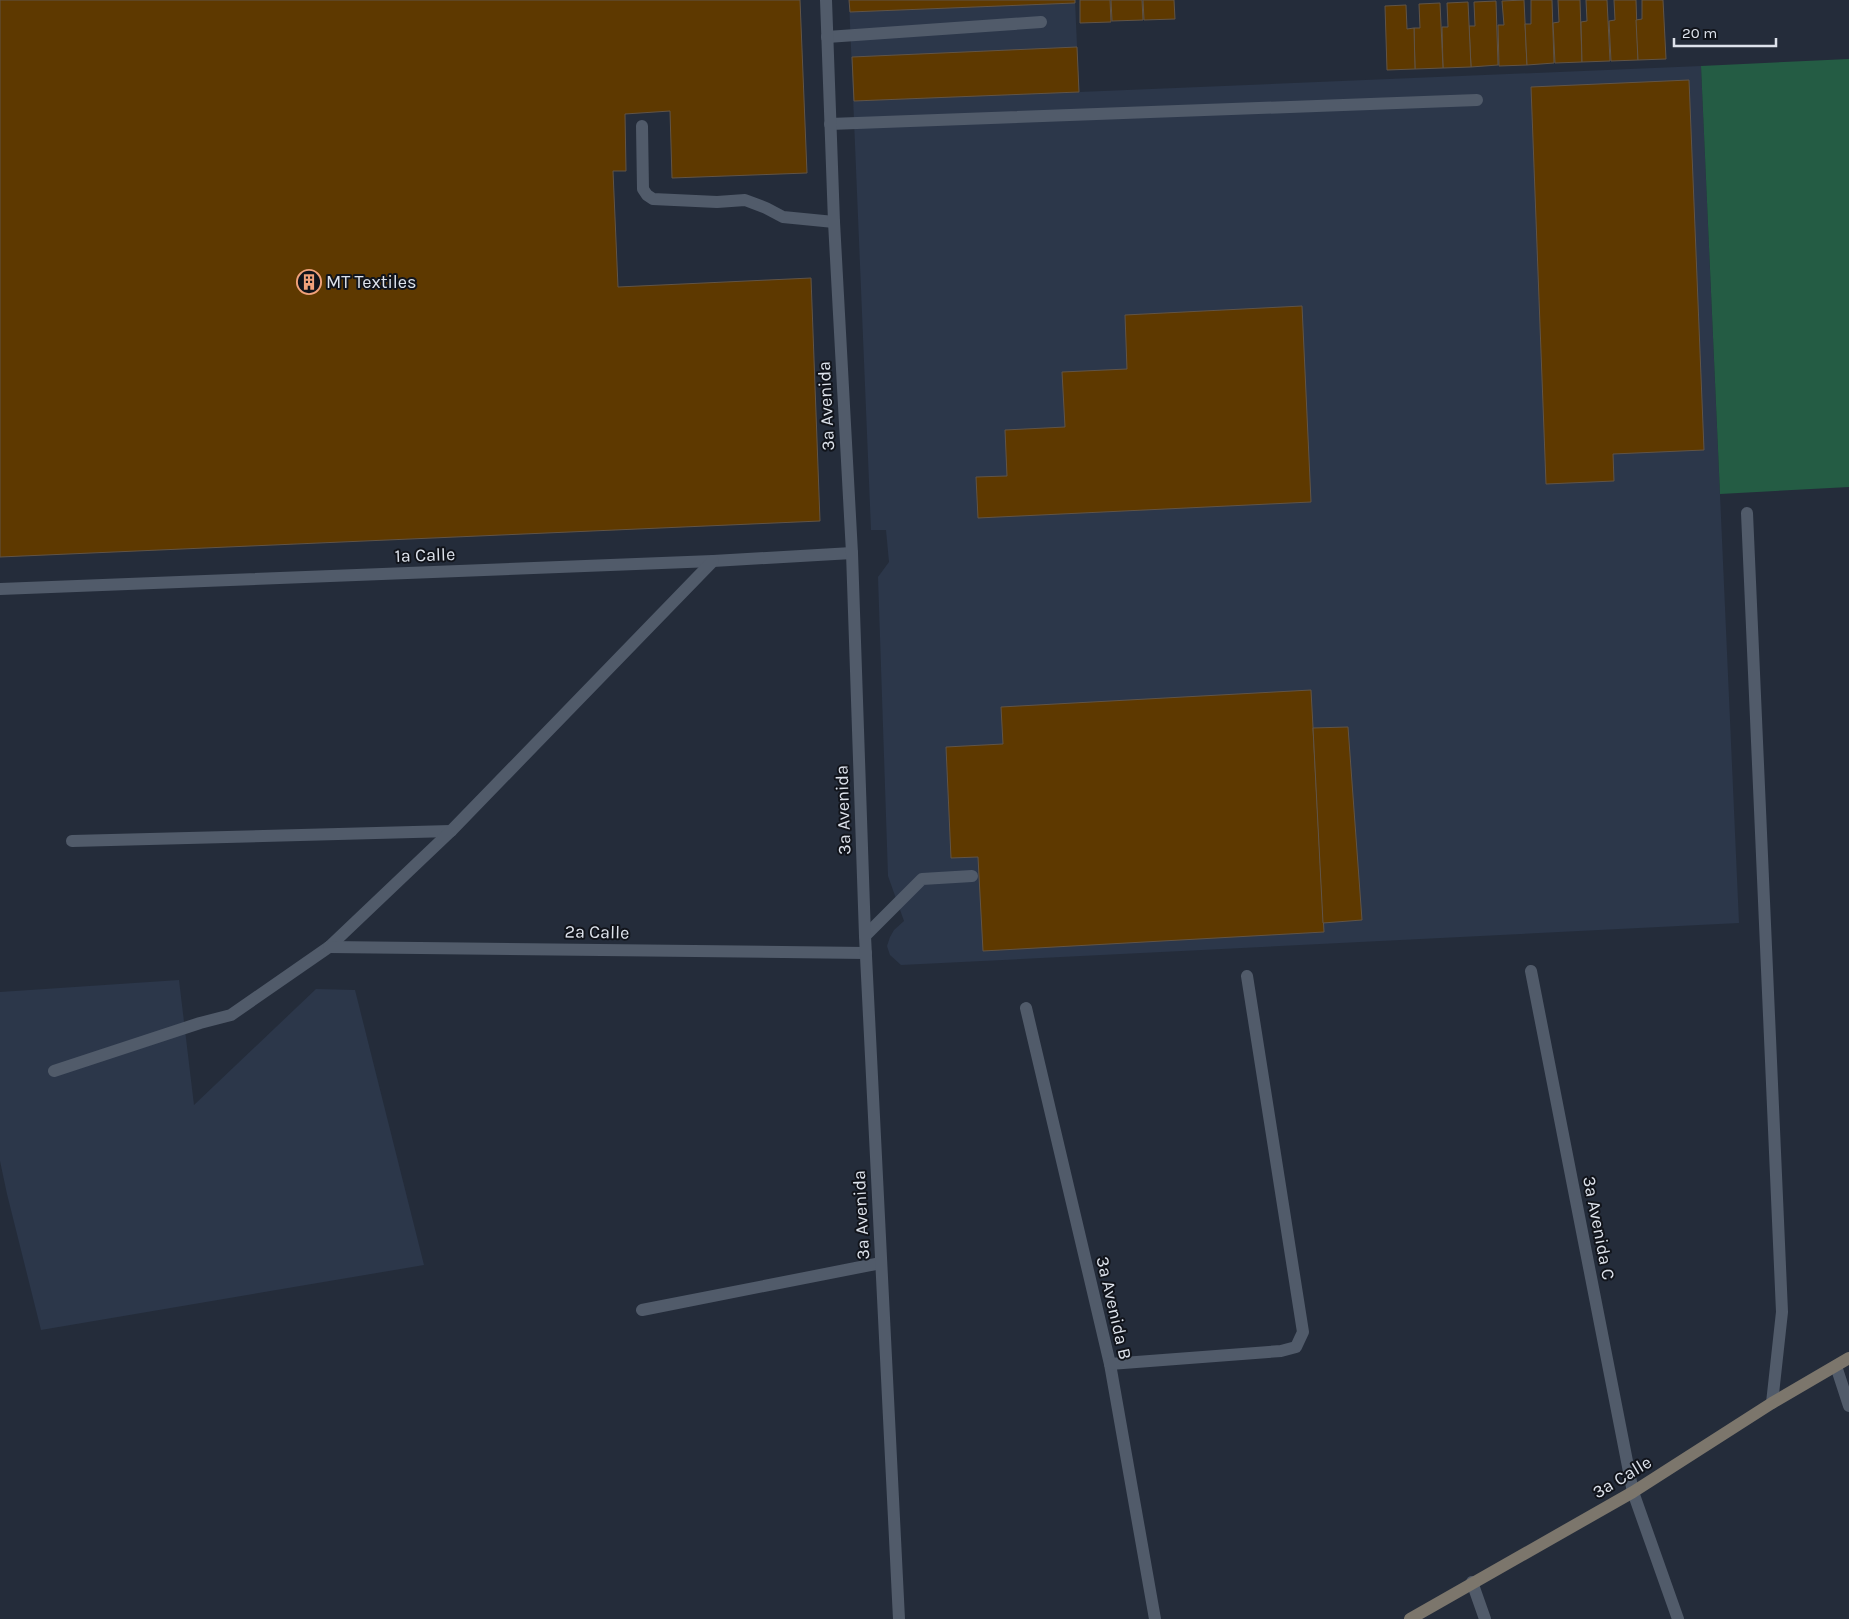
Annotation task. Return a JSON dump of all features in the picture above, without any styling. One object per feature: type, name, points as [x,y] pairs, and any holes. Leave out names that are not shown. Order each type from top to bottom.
[{"type":"main road","name":"3a Calle","points":[[1410,1619],[1633,1492],[1772,1403],[1849,1358]]},
{"type":"street","name":"3a Avenida","points":[[826,0],[834,222],[852,552],[865,936],[899,1619]]},
{"type":"street","points":[[827,37],[1041,22]]},
{"type":"street","points":[[830,124],[1477,100]]},
{"type":"street","points":[[642,126],[643,189],[653,199],[717,202],[745,200],[783,217],[834,222]]},
{"type":"street","points":[[1747,513],[1782,1312],[1772,1403]]},
{"type":"street","name":"1a Calle","points":[[0,589],[713,561],[852,552]]},
{"type":"street","points":[[54,1071],[200,1023],[231,1015],[328,947],[450,831],[713,561]]},
{"type":"street","points":[[72,841],[450,831]]},
{"type":"street","points":[[865,936],[922,879],[972,876]]},
{"type":"street","name":"2a Calle","points":[[328,947],[866,953]]},
{"type":"street","name":"3a Avenida C","points":[[1531,972],[1633,1492],[1678,1619]]},
{"type":"street","points":[[1110,1364],[1281,1351],[1296,1347],[1303,1332],[1247,976]]},
{"type":"street","name":"3a Avenida B","points":[[1026,1008],[1110,1364],[1155,1619]]},
{"type":"street","points":[[642,1310],[881,1263]]},
{"type":"street","points":[[1836,1366],[1849,1406]]},
{"type":"street","points":[[1472,1582],[1485,1619]]},
{"type":"shaded area","points":[[849,0],[1075,0],[1079,92],[1701,66],[1739,923],[901,965],[890,955],[887,946],[890,937],[894,930],[904,921],[888,876],[878,577],[889,562],[886,530],[871,530]]},
{"type":"shaded area","points":[[179,980],[194,1105],[316,989],[355,990],[424,1265],[41,1330],[0,1161],[0,992]]},
{"type":"green space","points":[[1849,59],[1849,487],[1720,494],[1701,66]]},
{"type":"building","name":"MT Textiles","points":[[0,0],[800,0],[807,173],[672,178],[670,111],[625,114],[626,171],[613,171],[618,287],[811,278],[820,521],[0,557]]},
{"type":"building","points":[[849,0],[1075,0],[1075,3],[850,12]]},
{"type":"building","points":[[1080,0],[1110,0],[1111,22],[1080,23]]},
{"type":"building","points":[[1111,0],[1142,0],[1143,20],[1112,21]]},
{"type":"building","points":[[1143,0],[1174,0],[1175,19],[1144,20]]},
{"type":"building","points":[[1524,0],[1527,65],[1499,66],[1498,25],[1504,25],[1502,1]]},
{"type":"building","points":[[1531,0],[1552,0],[1554,63],[1527,65],[1525,24],[1531,24]]},
{"type":"building","points":[[1558,0],[1580,0],[1582,62],[1555,63],[1553,23],[1559,22]]},
{"type":"building","points":[[1586,0],[1607,0],[1610,61],[1582,62],[1581,22],[1587,21]]},
{"type":"building","points":[[1614,0],[1636,0],[1638,60],[1611,61],[1609,21],[1615,20]]},
{"type":"building","points":[[1642,0],[1663,0],[1666,59],[1638,60],[1636,20],[1642,19]]},
{"type":"building","points":[[1496,1],[1498,65],[1471,67],[1469,26],[1475,26],[1474,2]]},
{"type":"building","points":[[1468,2],[1471,67],[1443,68],[1442,27],[1448,27],[1447,3]]},
{"type":"building","points":[[1440,3],[1443,68],[1415,69],[1414,28],[1420,28],[1419,4]]},
{"type":"building","points":[[1406,5],[1407,29],[1414,28],[1415,69],[1387,70],[1385,6]]},
{"type":"building","points":[[1077,47],[1079,92],[854,101],[852,57]]},
{"type":"building","points":[[1689,80],[1704,450],[1613,454],[1614,481],[1546,484],[1531,87]]},
{"type":"building","points":[[1302,306],[1311,502],[978,518],[976,477],[1007,476],[1005,430],[1065,427],[1062,372],[1127,369],[1125,315]]},
{"type":"building","points":[[1311,690],[1324,932],[983,951],[978,857],[951,858],[946,747],[1003,744],[1001,707]]},
{"type":"building","points":[[1348,727],[1362,920],[1323,923],[1313,728]]},
{"type":"place","name":"MT Textiles","points":[[309,282]]}]
